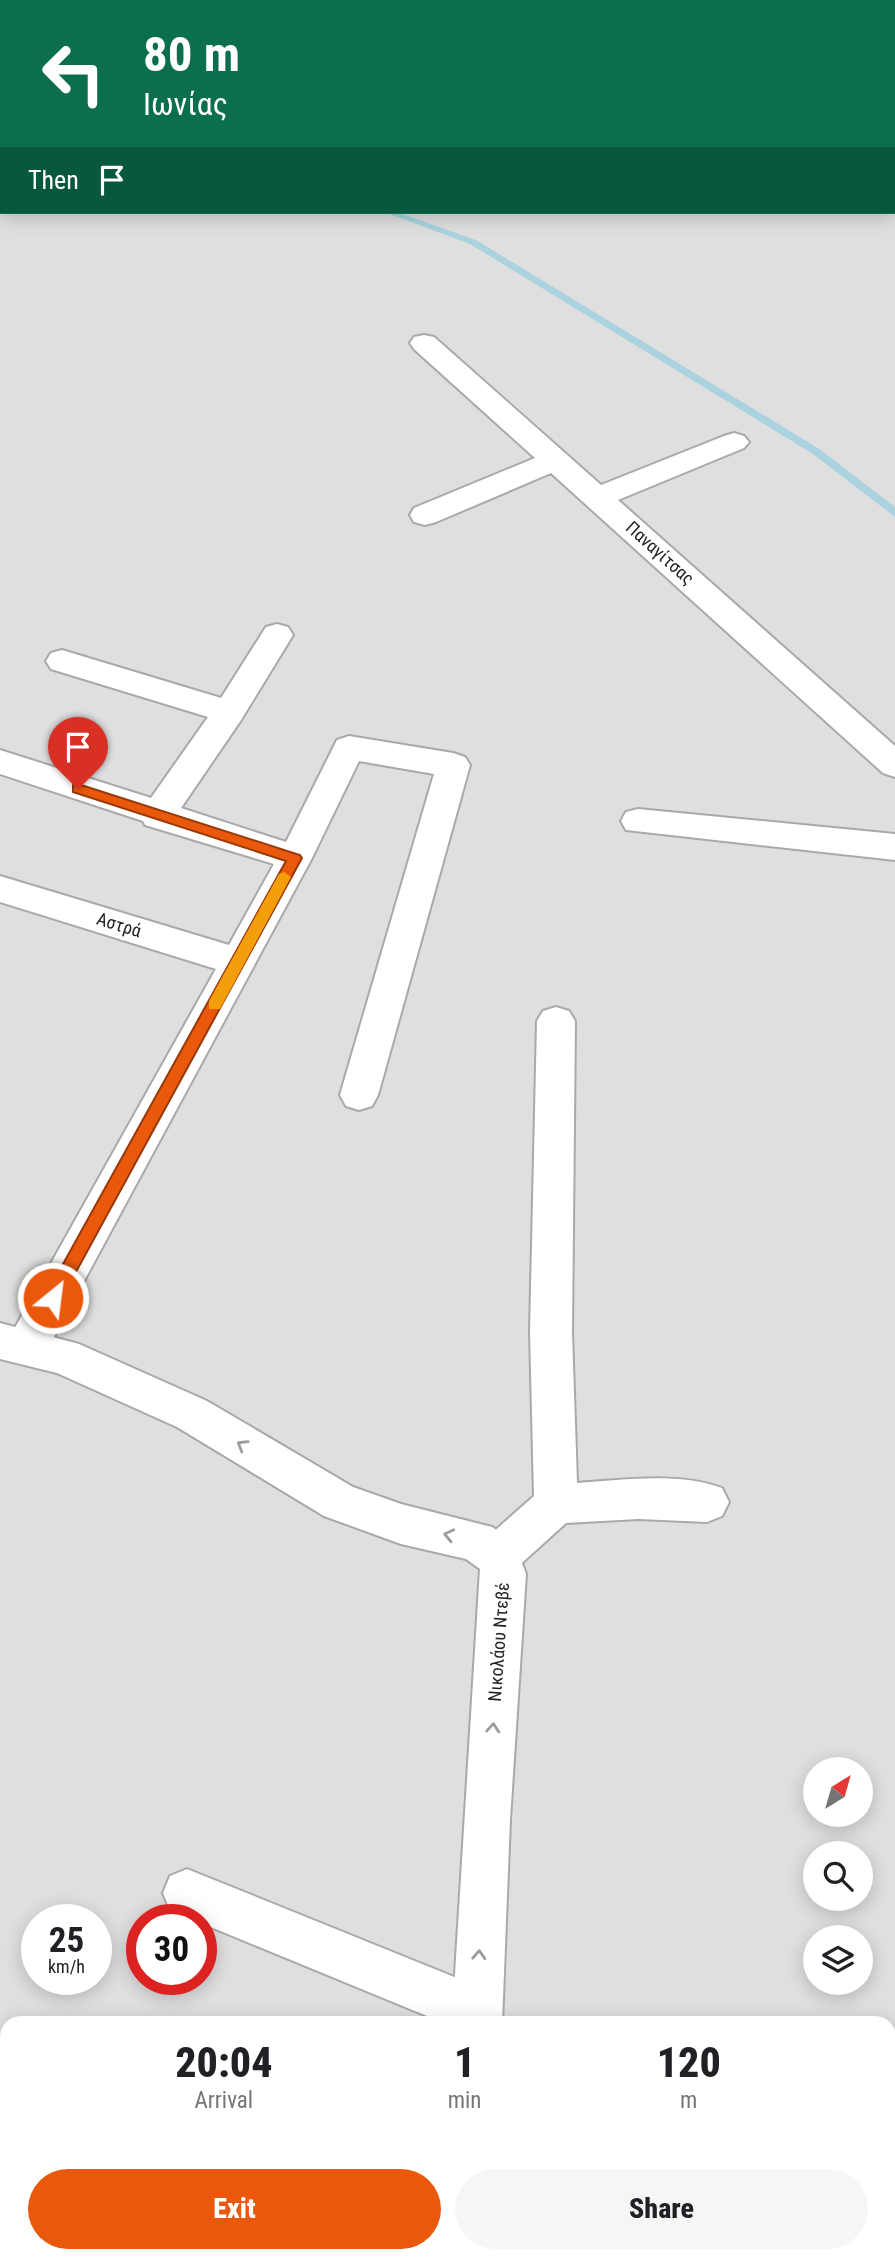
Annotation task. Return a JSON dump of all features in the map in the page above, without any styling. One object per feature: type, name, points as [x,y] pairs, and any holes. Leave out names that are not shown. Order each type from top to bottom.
[{"type":"street","name":"Παναγίτσας","points":[[424,343],[895,765]]},
{"type":"street","points":[[598,497],[734,442]]},
{"type":"street","points":[[425,515],[556,460]]},
{"type":"street","points":[[157,816],[229,712],[277,635]]},
{"type":"street","points":[[62,661],[229,712]]},
{"type":"street","points":[[13,1344],[238,962],[295,858],[349,748],[453,765],[359,1094]]},
{"type":"street","points":[[0,762],[157,816],[295,858]]},
{"type":"street","points":[[638,821],[895,847]]},
{"type":"street","name":"Αστρά","points":[[0,889],[238,962]]},
{"type":"street","points":[[556,1021],[551,1332],[556,1504]]},
{"type":"street","name":"Νικολάου Ντεβέ","points":[[13,1344],[73,1360],[192,1414],[339,1502],[401,1524],[476,1541],[498,1556],[504,1574],[477,2016]]},
{"type":"street","points":[[498,1556],[556,1504],[638,1499],[707,1502]]},
{"type":"street","points":[[187,1893],[475,2016]]},
{"type":"shaded area","points":[[0,214],[895,214],[895,2016],[0,2016]]},
{"type":"waterway","points":[[395,214],[473,242],[817,452],[895,513]]},
{"type":"slow traffic","points":[[214,1005],[284,877]]},
{"type":"route","points":[[53,1298],[295,858],[78,789]]}]
